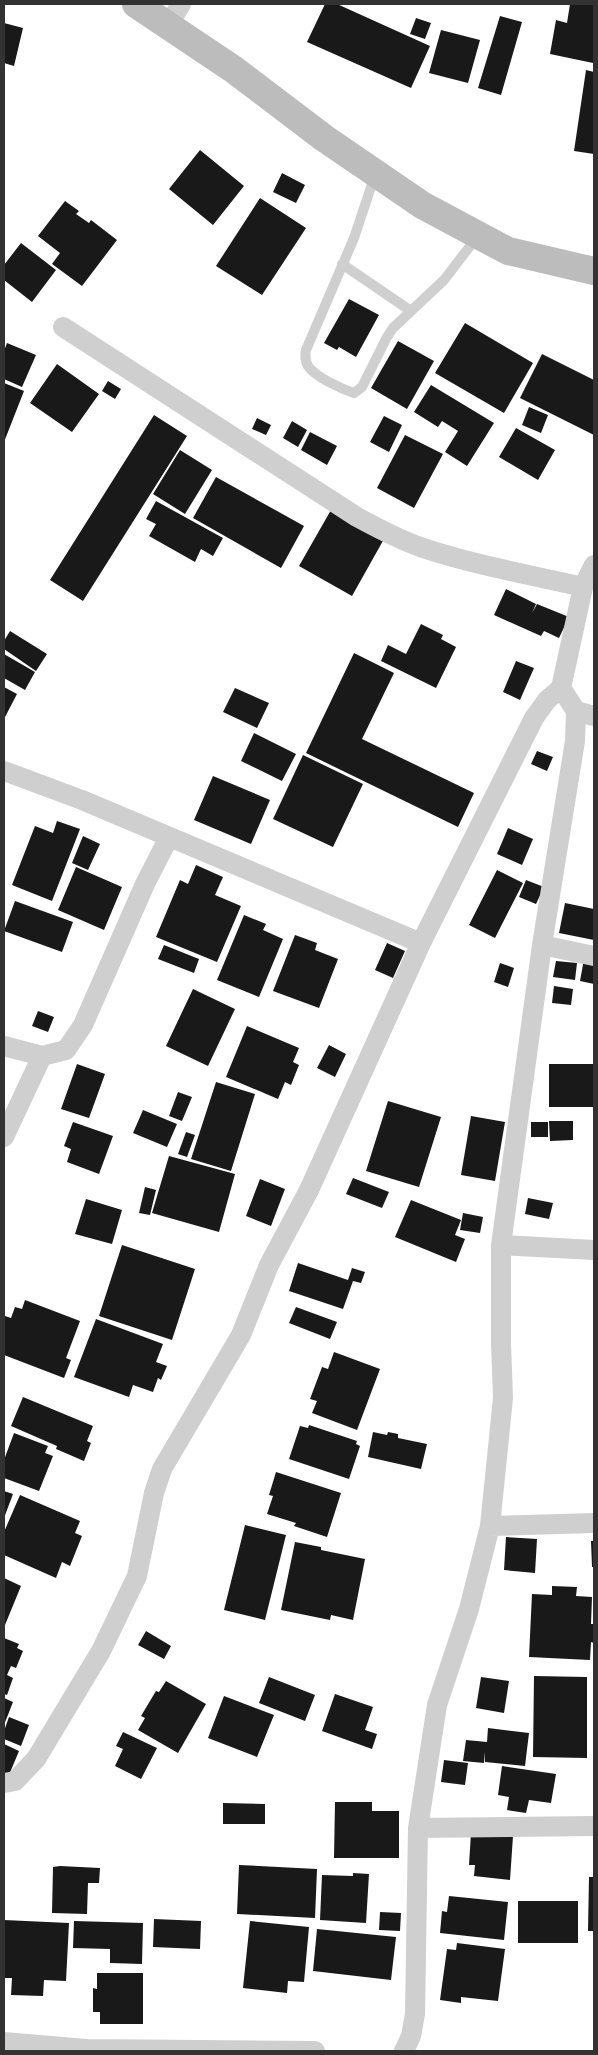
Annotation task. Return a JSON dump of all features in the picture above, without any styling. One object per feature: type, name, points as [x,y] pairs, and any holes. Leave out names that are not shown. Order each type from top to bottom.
[{"type":"main road","points":[[136,4],[175,14],[233,69],[324,138],[422,205],[508,251],[594,271]]},
{"type":"street","points":[[63,327],[349,512],[386,533],[451,556],[583,587]]},
{"type":"street","points":[[4,1783],[15,1781],[36,1759],[101,1651],[137,1576],[154,1494],[162,1469],[241,1335],[269,1265],[309,1190],[421,943],[534,718],[547,700],[561,688],[583,587],[594,565]]},
{"type":"street","points":[[404,2051],[411,2036],[415,2014],[418,1828],[437,1705],[469,1609],[490,1526],[503,1398],[501,1245],[542,945],[575,741],[585,713],[561,688]]},
{"type":"street","points":[[4,771],[82,800],[421,943]]},
{"type":"street","points":[[4,1046],[42,1056],[66,1050],[83,1025],[145,884],[169,837]]},
{"type":"street","points":[[542,945],[594,956]]},
{"type":"street","points":[[4,1138],[42,1056]]},
{"type":"street","points":[[501,1245],[594,1250]]},
{"type":"street","points":[[490,1526],[594,1523]]},
{"type":"street","points":[[418,1828],[594,1826]]},
{"type":"street","points":[[4,2042],[86,2049],[315,2051]]},
{"type":"lane","points":[[375,174],[365,200],[360,223],[307,344],[305,355],[309,367],[341,389],[354,393],[362,387],[387,337],[444,280],[479,235]]},
{"type":"lane","points":[[342,264],[411,311]]},
{"type":"building","points":[[325,4],[337,4],[430,46],[411,88],[307,42]]},
{"type":"building","points":[[570,4],[594,4],[593,63],[550,54],[556,20],[567,23]]},
{"type":"building","points":[[500,16],[522,22],[501,95],[478,88]]},
{"type":"building","points":[[416,18],[431,23],[425,39],[410,34]]},
{"type":"building","points":[[4,23],[23,28],[14,66],[4,63]]},
{"type":"building","points":[[441,30],[480,40],[468,83],[429,73]]},
{"type":"building","points":[[586,70],[594,72],[594,154],[574,151]]},
{"type":"building","points":[[200,150],[244,186],[213,225],[169,189]]},
{"type":"building","points":[[282,173],[305,185],[296,203],[273,192]]},
{"type":"building","points":[[260,198],[306,228],[262,295],[216,266]]},
{"type":"building","points":[[65,201],[79,211],[76,214],[89,223],[91,220],[117,240],[82,286],[52,264],[60,253],[38,236]]},
{"type":"building","points":[[21,243],[56,270],[32,302],[4,280],[4,265]]},
{"type":"building","points":[[349,299],[379,315],[356,357],[339,347],[337,350],[324,343]]},
{"type":"building","points":[[465,323],[533,363],[504,413],[435,373]]},
{"type":"building","points":[[398,341],[434,361],[407,409],[371,388]]},
{"type":"building","points":[[7,343],[36,355],[22,387],[4,379],[4,351]]},
{"type":"building","points":[[542,354],[594,380],[594,435],[520,398]]},
{"type":"building","points":[[57,364],[99,394],[72,432],[30,403]]},
{"type":"building","points":[[108,381],[121,389],[115,399],[102,391]]},
{"type":"building","points":[[4,383],[24,391],[4,442]]},
{"type":"building","points":[[431,385],[494,423],[467,466],[445,452],[458,431],[442,421],[438,427],[414,412]]},
{"type":"building","points":[[529,407],[548,415],[541,433],[522,425]]},
{"type":"building","points":[[154,415],[187,436],[83,601],[50,580]]},
{"type":"building","points":[[384,416],[402,425],[389,452],[370,442]]},
{"type":"building","points":[[257,418],[271,425],[266,435],[252,429]]},
{"type":"building","points":[[292,421],[307,430],[298,447],[283,438]]},
{"type":"building","points":[[516,428],[555,450],[538,480],[499,457]]},
{"type":"building","points":[[310,432],[337,446],[327,465],[301,450]]},
{"type":"building","points":[[405,435],[443,454],[414,508],[377,488]]},
{"type":"building","points":[[180,450],[212,470],[185,514],[153,494]]},
{"type":"building","points":[[216,477],[304,526],[281,568],[193,518]]},
{"type":"building","points":[[156,501],[223,538],[213,556],[201,549],[195,562],[149,536],[156,524],[146,519]]},
{"type":"building","points":[[331,510],[384,539],[352,596],[299,566]]},
{"type":"building","points":[[506,589],[536,604],[532,613],[537,604],[569,617],[559,638],[544,631],[541,636],[494,615]]},
{"type":"building","points":[[421,624],[443,635],[441,639],[456,647],[436,688],[381,661],[388,645],[406,654]]},
{"type":"building","points":[[10,631],[47,654],[36,671],[4,649],[4,641]]},
{"type":"building","points":[[354,653],[394,673],[362,739],[474,793],[458,827],[306,753]]},
{"type":"building","points":[[4,654],[35,672],[25,690],[4,678]]},
{"type":"building","points":[[516,661],[534,668],[520,700],[503,692]]},
{"type":"building","points":[[4,687],[17,694],[4,719]]},
{"type":"building","points":[[235,688],[269,703],[257,728],[223,712]]},
{"type":"building","points":[[254,733],[296,754],[282,781],[241,761]]},
{"type":"building","points":[[537,751],[553,757],[547,771],[531,764]]},
{"type":"building","points":[[303,755],[363,784],[333,847],[273,819]]},
{"type":"building","points":[[213,776],[270,800],[251,844],[194,820]]},
{"type":"building","points":[[57,821],[80,829],[52,901],[12,885],[35,826],[53,833]]},
{"type":"building","points":[[508,828],[533,839],[522,865],[497,854]]},
{"type":"building","points":[[83,836],[100,844],[88,870],[72,863]]},
{"type":"building","points":[[196,865],[223,877],[215,895],[241,906],[217,962],[156,937],[180,880],[188,884]]},
{"type":"building","points":[[76,867],[122,887],[104,930],[58,910]]},
{"type":"building","points":[[497,870],[523,883],[495,938],[469,925]]},
{"type":"building","points":[[526,880],[544,887],[536,904],[519,897]]},
{"type":"building","points":[[15,901],[73,922],[62,952],[4,931]]},
{"type":"building","points":[[565,903],[594,909],[594,940],[559,933]]},
{"type":"building","points":[[244,915],[266,924],[263,930],[283,939],[259,997],[217,980]]},
{"type":"building","points":[[295,935],[317,943],[315,950],[338,959],[319,1008],[273,991]]},
{"type":"building","points":[[387,943],[405,951],[393,978],[375,970]]},
{"type":"building","points":[[164,945],[199,959],[194,973],[158,959]]},
{"type":"building","points":[[584,959],[594,961],[594,984],[580,981]]},
{"type":"building","points":[[556,961],[577,963],[575,980],[553,977]]},
{"type":"building","points":[[500,963],[514,968],[508,987],[494,982]]},
{"type":"building","points":[[554,986],[573,989],[571,1005],[552,1003]]},
{"type":"building","points":[[193,989],[235,1009],[208,1066],[166,1046]]},
{"type":"building","points":[[38,1011],[54,1017],[48,1032],[32,1026]]},
{"type":"building","points":[[247,1026],[299,1048],[293,1062],[299,1065],[291,1085],[285,1082],[278,1099],[226,1077]]},
{"type":"building","points":[[329,1045],[346,1054],[335,1077],[317,1068]]},
{"type":"building","points":[[77,1064],[105,1074],[89,1118],[61,1109]]},
{"type":"building","points":[[549,1064],[594,1064],[594,1107],[549,1107]]},
{"type":"building","points":[[216,1082],[255,1094],[231,1171],[191,1159]]},
{"type":"building","points":[[178,1092],[192,1097],[182,1121],[169,1116]]},
{"type":"building","points":[[388,1101],[441,1117],[419,1187],[366,1171]]},
{"type":"building","points":[[143,1110],[177,1124],[167,1147],[133,1133]]},
{"type":"building","points":[[471,1116],[505,1122],[495,1181],[461,1175]]},
{"type":"building","points":[[549,1121],[573,1121],[573,1140],[550,1141]]},
{"type":"building","points":[[73,1122],[113,1136],[99,1174],[67,1162],[71,1149],[64,1146]]},
{"type":"building","points":[[531,1122],[548,1122],[548,1137],[531,1137]]},
{"type":"building","points":[[186,1132],[195,1135],[187,1157],[178,1154]]},
{"type":"building","points":[[169,1156],[235,1174],[219,1232],[152,1213]]},
{"type":"building","points":[[353,1178],[389,1192],[382,1208],[346,1194]]},
{"type":"building","points":[[260,1179],[285,1189],[271,1226],[246,1216]]},
{"type":"building","points":[[145,1187],[156,1190],[150,1215],[139,1213]]},
{"type":"building","points":[[528,1198],[553,1203],[549,1219],[525,1214]]},
{"type":"building","points":[[86,1199],[122,1210],[112,1244],[75,1234]]},
{"type":"building","points":[[411,1200],[461,1220],[455,1235],[465,1239],[456,1262],[395,1237]]},
{"type":"building","points":[[463,1213],[483,1217],[480,1233],[460,1230]]},
{"type":"building","points":[[122,1245],[195,1269],[172,1340],[99,1316]]},
{"type":"building","points":[[298,1263],[348,1280],[352,1268],[365,1272],[361,1283],[353,1281],[343,1309],[289,1291]]},
{"type":"building","points":[[25,1300],[80,1321],[66,1358],[71,1360],[64,1378],[4,1355],[5,1316],[11,1318],[15,1307],[22,1309]]},
{"type":"building","points":[[296,1307],[337,1322],[330,1339],[289,1323]]},
{"type":"building","points":[[96,1319],[163,1344],[156,1362],[167,1366],[161,1380],[158,1378],[153,1392],[133,1385],[129,1397],[74,1377]]},
{"type":"building","points":[[334,1352],[380,1369],[357,1430],[312,1413],[317,1401],[310,1399],[322,1367],[328,1369]]},
{"type":"building","points":[[23,1397],[93,1426],[87,1441],[91,1443],[84,1461],[56,1449],[57,1446],[11,1426]]},
{"type":"building","points":[[309,1425],[357,1441],[356,1444],[360,1446],[349,1479],[289,1459],[300,1426],[308,1428]]},
{"type":"building","points":[[373,1432],[387,1435],[388,1432],[398,1434],[398,1438],[427,1444],[421,1469],[368,1457]]},
{"type":"building","points":[[14,1433],[48,1446],[45,1453],[53,1456],[39,1491],[4,1478],[4,1460]]},
{"type":"building","points":[[276,1472],[341,1493],[327,1537],[294,1526],[296,1523],[267,1514],[273,1496],[269,1495]]},
{"type":"building","points":[[4,1491],[13,1494],[4,1518]]},
{"type":"building","points":[[20,1495],[80,1521],[75,1533],[82,1536],[70,1566],[62,1562],[56,1578],[4,1555],[4,1532]]},
{"type":"building","points":[[245,1525],[286,1535],[265,1620],[224,1610]]},
{"type":"building","points":[[506,1537],[537,1539],[535,1573],[504,1570]]},
{"type":"building","points":[[591,1541],[594,1541],[594,1567],[592,1567]]},
{"type":"building","points":[[295,1542],[321,1547],[321,1550],[365,1559],[353,1620],[331,1615],[330,1620],[281,1610]]},
{"type":"building","points":[[4,1578],[21,1586],[5,1625],[4,1624]]},
{"type":"building","points":[[552,1586],[577,1587],[576,1596],[592,1597],[591,1624],[594,1624],[594,1643],[591,1642],[590,1660],[529,1657],[532,1594],[552,1595]]},
{"type":"building","points":[[146,1631],[171,1646],[164,1659],[138,1645]]},
{"type":"building","points":[[4,1638],[19,1644],[17,1648],[23,1651],[16,1668],[11,1666],[7,1675],[13,1678],[7,1695],[4,1694]]},
{"type":"building","points":[[534,1676],[587,1677],[587,1758],[533,1757]]},
{"type":"building","points":[[269,1677],[315,1695],[305,1721],[259,1703]]},
{"type":"building","points":[[481,1677],[509,1681],[504,1713],[476,1708]]},
{"type":"building","points":[[166,1681],[206,1704],[178,1753],[138,1730],[145,1718],[141,1716],[156,1691],[159,1692]]},
{"type":"building","points":[[335,1694],[373,1707],[365,1730],[377,1734],[372,1749],[322,1731]]},
{"type":"building","points":[[224,1696],[274,1715],[257,1757],[208,1738]]},
{"type":"building","points":[[4,1698],[13,1702],[4,1725]]},
{"type":"building","points":[[9,1717],[29,1725],[21,1746],[4,1739],[4,1731]]},
{"type":"building","points":[[488,1728],[529,1733],[525,1766],[485,1762],[485,1752],[484,1763],[463,1761],[466,1740],[487,1742]]},
{"type":"building","points":[[123,1732],[157,1748],[141,1779],[115,1766],[123,1749],[116,1746]]},
{"type":"building","points":[[4,1744],[19,1751],[9,1775],[4,1773]]},
{"type":"building","points":[[444,1760],[468,1763],[465,1785],[441,1782]]},
{"type":"building","points":[[502,1766],[556,1774],[551,1803],[529,1800],[526,1813],[507,1810],[509,1797],[498,1795]]},
{"type":"building","points":[[335,1802],[372,1802],[372,1811],[399,1811],[399,1858],[334,1858]]},
{"type":"building","points":[[223,1803],[265,1804],[265,1824],[223,1824]]},
{"type":"building","points":[[471,1833],[513,1836],[510,1880],[474,1876],[475,1865],[469,1865]]},
{"type":"building","points":[[239,1865],[317,1869],[315,1918],[237,1914]]},
{"type":"building","points":[[53,1867],[100,1868],[99,1883],[88,1883],[87,1914],[52,1913]]},
{"type":"building","points":[[353,1873],[369,1874],[366,1923],[320,1920],[322,1875],[353,1876]]},
{"type":"building","points":[[589,1877],[594,1877],[594,1931],[588,1931]]},
{"type":"building","points":[[449,1896],[508,1902],[504,1940],[440,1933],[442,1911],[447,1912]]},
{"type":"building","points":[[518,1901],[578,1901],[578,1943],[518,1943]]},
{"type":"building","points":[[380,1912],[401,1913],[400,1931],[379,1930]]},
{"type":"building","points":[[154,1919],[201,1921],[200,1949],[153,1947]]},
{"type":"building","points":[[4,1920],[69,1923],[66,1981],[44,1980],[43,1996],[11,1995],[12,1978],[4,1978]]},
{"type":"building","points":[[74,1921],[143,1923],[142,1964],[110,1963],[110,1949],[73,1948]]},
{"type":"building","points":[[250,1921],[309,1927],[304,1982],[288,1981],[287,1993],[243,1988]]},
{"type":"building","points":[[317,1929],[396,1937],[391,1980],[313,1971]]},
{"type":"building","points":[[457,1943],[505,1949],[498,2001],[461,1997],[461,2003],[440,2000],[447,1949],[456,1950]]},
{"type":"building","points":[[97,1973],[143,1973],[143,2024],[100,2024],[100,2012],[93,2012],[93,1988],[97,1989]]}]
